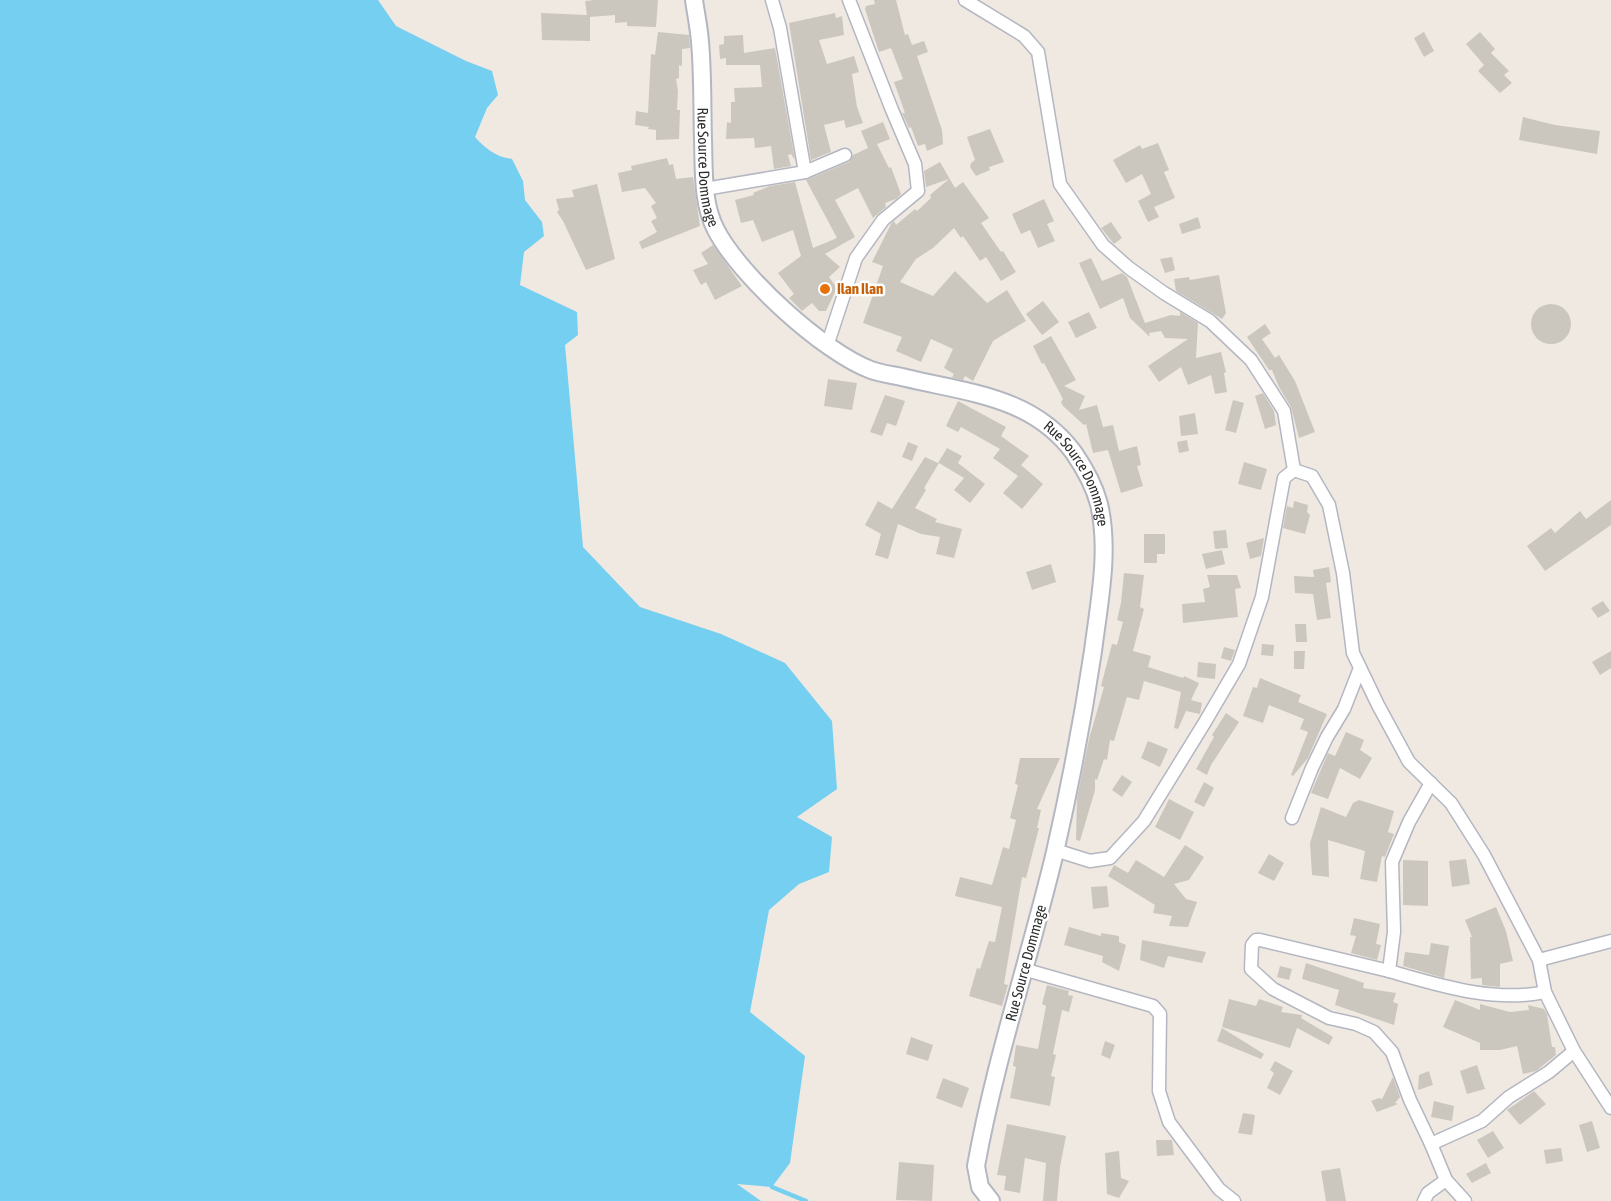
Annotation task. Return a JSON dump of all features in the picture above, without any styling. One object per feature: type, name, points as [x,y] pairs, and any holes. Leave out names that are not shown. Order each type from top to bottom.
[{"type":"main road","name":"Rue Source Dommage","points":[[694,0],[700,43],[705,200],[715,229],[735,260],[774,299],[827,346],[871,370],[993,398],[1024,409],[1066,442],[1083,465],[1098,502],[1104,547],[1087,690],[1055,850],[1023,969],[976,1166],[981,1187],[992,1201]]},
{"type":"street","points":[[772,0],[780,28],[806,172]]},
{"type":"street","points":[[827,346],[856,258],[883,220],[918,191],[915,165],[879,80],[849,0]]},
{"type":"street","points":[[965,0],[1024,36],[1038,52],[1060,184],[1103,245],[1155,287],[1210,321],[1251,360],[1284,411],[1294,470]]},
{"type":"street","points":[[705,189],[806,172],[845,155]]},
{"type":"street","points":[[1294,470],[1312,476],[1329,505],[1343,573],[1353,653],[1360,668],[1409,762],[1451,803],[1484,855],[1539,960],[1545,992],[1574,1051],[1611,1108]]},
{"type":"street","points":[[1055,850],[1090,861],[1110,858],[1144,821],[1239,664],[1262,597],[1284,478],[1294,470]]},
{"type":"street","points":[[1292,818],[1312,768],[1344,709],[1360,668]]},
{"type":"street","points":[[1389,971],[1394,932],[1392,862],[1409,822],[1431,783]]},
{"type":"street","points":[[1465,1201],[1446,1180],[1410,1100],[1392,1052],[1374,1032],[1356,1024],[1329,1018],[1273,989],[1251,969],[1252,945],[1256,940],[1260,940],[1389,971],[1460,991],[1525,996],[1545,992]]},
{"type":"street","points":[[1539,960],[1611,941]]},
{"type":"street","points":[[1023,969],[1153,1006],[1160,1014],[1159,1091],[1169,1122],[1220,1189],[1234,1201]]},
{"type":"street","points":[[1431,1144],[1482,1121],[1509,1097],[1549,1072],[1574,1051]]},
{"type":"street","points":[[1424,1201],[1428,1193],[1446,1180]]},
{"type":"water","points":[[0,0],[378,0],[396,26],[466,61],[492,71],[498,95],[487,108],[475,137],[492,152],[512,159],[523,181],[525,200],[542,222],[544,236],[524,252],[520,285],[577,312],[578,335],[565,345],[583,547],[640,607],[721,634],[785,663],[832,721],[837,789],[797,817],[832,837],[829,872],[799,884],[769,910],[750,1012],[805,1056],[790,1163],[772,1187],[737,1184],[761,1201],[0,1201]]},
{"type":"building","points":[[658,0],[656,27],[627,26],[627,22],[615,23],[615,15],[590,17],[590,41],[542,40],[541,13],[587,15],[585,1]]},
{"type":"building","points":[[874,0],[896,0],[905,35],[908,34],[912,45],[924,41],[928,52],[917,56],[942,130],[943,144],[927,151],[925,144],[918,146],[911,127],[909,128],[902,113],[905,113],[894,82],[903,79],[891,48],[879,52],[865,9],[866,6],[875,4]]},
{"type":"building","points":[[835,13],[836,18],[842,16],[844,35],[819,40],[827,64],[854,56],[859,72],[852,74],[857,107],[863,123],[846,128],[844,120],[824,125],[831,152],[811,160],[789,23]]},
{"type":"building","points":[[658,32],[689,35],[690,48],[682,49],[682,66],[679,65],[679,78],[676,79],[677,110],[680,110],[679,139],[656,140],[656,130],[635,125],[636,111],[648,113],[651,54],[655,55]]},
{"type":"building","points":[[1424,32],[1434,51],[1424,57],[1414,38]]},
{"type":"building","points":[[1480,32],[1495,49],[1491,53],[1509,71],[1504,75],[1512,83],[1500,93],[1478,71],[1484,65],[1466,44]]},
{"type":"building","points":[[743,35],[744,53],[775,48],[795,160],[791,154],[788,155],[791,166],[774,169],[771,146],[755,148],[754,138],[726,139],[727,122],[731,123],[731,102],[735,102],[734,88],[762,87],[760,65],[726,65],[726,58],[720,59],[719,45],[724,44],[724,36]]},
{"type":"building","points":[[1523,117],[1555,125],[1600,131],[1597,154],[1519,140]]},
{"type":"building","points":[[883,122],[890,139],[877,144],[889,168],[891,167],[901,194],[896,199],[885,203],[886,207],[873,218],[858,188],[835,200],[855,237],[825,254],[840,267],[829,277],[837,288],[826,311],[819,311],[812,303],[802,311],[789,298],[794,294],[778,273],[801,256],[793,230],[762,242],[753,220],[741,223],[735,200],[754,195],[753,193],[770,186],[795,182],[813,248],[837,238],[806,180],[849,162],[853,155],[868,148],[861,131]]},
{"type":"building","points":[[990,129],[1004,162],[989,167],[990,170],[976,176],[970,167],[975,160],[967,137]]},
{"type":"building","points":[[1158,143],[1169,170],[1164,172],[1175,198],[1154,207],[1159,217],[1148,222],[1138,201],[1151,194],[1142,174],[1126,183],[1113,160],[1140,145],[1142,149]]},
{"type":"building","points":[[667,158],[669,165],[673,164],[676,179],[693,177],[700,226],[642,249],[639,242],[657,232],[651,221],[657,218],[651,206],[656,203],[645,188],[622,192],[618,173],[632,170],[631,166]]},
{"type":"building","points":[[940,162],[955,188],[963,182],[989,218],[981,223],[1016,272],[1001,281],[986,257],[980,261],[963,236],[961,238],[954,228],[933,248],[916,259],[900,282],[933,296],[955,271],[987,303],[1007,290],[1026,321],[993,341],[973,381],[965,376],[963,380],[954,378],[952,377],[954,374],[944,368],[953,349],[931,339],[921,362],[896,351],[902,337],[863,323],[883,266],[872,262],[891,224],[894,221],[896,225],[915,209],[917,211],[931,198],[930,195],[949,179],[926,187],[924,171]]},
{"type":"building","points":[[597,184],[615,259],[586,270],[557,212],[559,210],[556,199],[574,197],[572,190]]},
{"type":"building","points":[[1044,199],[1054,221],[1047,224],[1055,241],[1038,248],[1030,230],[1021,234],[1012,214]]},
{"type":"building","points":[[1198,217],[1201,228],[1182,234],[1179,224]]},
{"type":"building","points":[[1111,222],[1122,238],[1114,244],[1101,228]]},
{"type":"building","points":[[713,245],[742,286],[715,300],[706,282],[701,285],[693,270],[708,264],[701,253]]},
{"type":"building","points":[[1172,257],[1175,270],[1165,273],[1160,259]]},
{"type":"building","points":[[1091,258],[1102,281],[1122,273],[1127,277],[1145,323],[1171,315],[1180,316],[1180,312],[1198,323],[1196,358],[1221,352],[1226,372],[1224,373],[1227,392],[1215,394],[1211,375],[1188,385],[1181,367],[1159,382],[1148,366],[1188,339],[1165,338],[1161,331],[1149,333],[1150,337],[1130,318],[1123,298],[1100,309],[1079,263]]},
{"type":"building","points":[[1219,275],[1226,313],[1222,319],[1176,291],[1174,279],[1189,277],[1190,280]]},
{"type":"building","points":[[1043,301],[1059,322],[1042,335],[1026,314]]},
{"type":"building","points":[[1551,304],[1559,305],[1565,310],[1570,316],[1570,332],[1565,338],[1559,343],[1551,344],[1543,343],[1537,338],[1532,332],[1531,324],[1532,316],[1537,310],[1543,305]]},
{"type":"building","points":[[1089,312],[1097,328],[1076,338],[1068,322]]},
{"type":"building","points":[[1265,324],[1271,333],[1262,339],[1275,358],[1279,355],[1295,381],[1315,432],[1299,438],[1291,407],[1272,370],[1269,370],[1247,337]]},
{"type":"building","points":[[1051,336],[1076,380],[1064,386],[1085,396],[1079,410],[1097,405],[1103,427],[1113,425],[1119,451],[1137,446],[1141,465],[1137,466],[1143,486],[1121,493],[1108,450],[1093,453],[1086,424],[1084,425],[1063,406],[1061,402],[1063,399],[1033,346]]},
{"type":"building","points":[[828,379],[857,383],[852,410],[824,406]]},
{"type":"building","points":[[1263,393],[1274,411],[1276,425],[1265,429],[1255,396]]},
{"type":"building","points":[[885,395],[905,401],[896,426],[887,423],[882,436],[870,432]]},
{"type":"building","points":[[1233,400],[1244,403],[1236,433],[1225,430]]},
{"type":"building","points":[[958,401],[1006,427],[1001,436],[1029,456],[1021,465],[1043,484],[1022,509],[1003,493],[1018,476],[993,458],[1000,449],[961,427],[958,432],[946,426]]},
{"type":"building","points":[[1195,413],[1198,434],[1181,436],[1179,416]]},
{"type":"building","points":[[1187,440],[1189,451],[1179,453],[1177,442]]},
{"type":"building","points":[[908,442],[918,446],[912,461],[902,457]]},
{"type":"building","points":[[947,448],[962,456],[958,463],[985,484],[970,503],[954,490],[964,478],[939,463],[915,508],[937,519],[935,522],[962,529],[954,558],[936,554],[940,537],[921,534],[898,524],[888,559],[875,555],[881,534],[865,525],[878,501],[892,509],[925,457],[938,463]]},
{"type":"building","points":[[1244,462],[1267,469],[1261,490],[1238,484]]},
{"type":"building","points":[[1611,500],[1611,525],[1545,571],[1527,546],[1551,528],[1555,533],[1580,511],[1586,519]]},
{"type":"building","points":[[1294,501],[1308,505],[1307,512],[1310,515],[1305,534],[1283,528],[1287,506],[1293,508]]},
{"type":"building","points":[[1226,530],[1228,548],[1215,549],[1213,531]]},
{"type":"building","points":[[1144,534],[1165,534],[1165,554],[1157,554],[1157,563],[1144,563]]},
{"type":"building","points":[[1264,538],[1261,556],[1250,559],[1246,543]]},
{"type":"building","points":[[1222,550],[1225,564],[1206,569],[1202,554]]},
{"type":"building","points":[[1051,564],[1056,582],[1032,590],[1026,572]]},
{"type":"building","points":[[1329,567],[1331,582],[1326,583],[1331,618],[1317,620],[1313,594],[1295,593],[1294,576],[1314,577],[1313,570]]},
{"type":"building","points":[[1124,573],[1144,575],[1140,607],[1144,609],[1133,651],[1151,656],[1148,667],[1183,678],[1184,676],[1199,683],[1191,700],[1202,703],[1200,714],[1186,711],[1178,729],[1174,728],[1181,692],[1144,681],[1139,700],[1127,697],[1114,741],[1110,740],[1107,760],[1104,759],[1097,780],[1095,779],[1095,790],[1080,841],[1076,840],[1077,799],[1089,739],[1104,687],[1101,686],[1112,644],[1117,645],[1123,622],[1117,620]]},
{"type":"building","points":[[1207,575],[1237,575],[1241,588],[1235,589],[1238,617],[1183,623],[1182,604],[1205,602],[1203,589],[1210,587]]},
{"type":"building","points":[[1603,601],[1610,611],[1598,618],[1591,608]]},
{"type":"building","points":[[1295,624],[1306,624],[1307,642],[1296,642]]},
{"type":"building","points":[[1262,644],[1274,645],[1273,656],[1261,655]]},
{"type":"building","points":[[1224,647],[1235,650],[1231,661],[1221,658]]},
{"type":"building","points":[[1294,651],[1305,651],[1304,669],[1294,669]]},
{"type":"building","points":[[1611,651],[1611,668],[1600,675],[1592,662]]},
{"type":"building","points":[[1198,662],[1216,664],[1215,679],[1197,677]]},
{"type":"building","points":[[1260,678],[1301,695],[1298,702],[1327,714],[1308,758],[1293,776],[1291,775],[1308,732],[1300,729],[1304,719],[1269,705],[1263,723],[1243,716],[1253,687],[1257,688]]},
{"type":"building","points":[[1226,713],[1239,722],[1207,775],[1196,769],[1214,737],[1212,735]]},
{"type":"building","points":[[1346,732],[1364,740],[1360,750],[1372,758],[1360,779],[1340,768],[1328,799],[1311,793],[1328,753],[1335,756]]},
{"type":"building","points":[[1148,741],[1168,749],[1160,767],[1141,758]]},
{"type":"building","points":[[1020,758],[1060,758],[1037,809],[1041,810],[1037,828],[1039,828],[1026,878],[1022,877],[1004,984],[1008,985],[1002,1006],[969,996],[977,968],[980,969],[989,941],[995,942],[1002,907],[955,896],[960,877],[992,885],[1003,847],[1009,849],[1016,820],[1010,818],[1018,785],[1015,784]]},
{"type":"building","points":[[1122,775],[1132,782],[1122,797],[1112,790]]},
{"type":"building","points":[[1204,782],[1214,788],[1204,807],[1194,802]]},
{"type":"building","points":[[1169,799],[1194,812],[1180,840],[1155,827]]},
{"type":"building","points":[[1359,800],[1394,811],[1388,832],[1394,834],[1385,857],[1382,856],[1377,882],[1360,879],[1365,851],[1328,840],[1329,877],[1312,875],[1310,843],[1321,807],[1346,817],[1353,803]]},
{"type":"building","points":[[1185,845],[1204,857],[1189,880],[1174,884],[1186,899],[1197,902],[1188,927],[1169,926],[1172,916],[1153,913],[1155,905],[1108,876],[1114,865],[1128,873],[1136,860],[1164,877]]},
{"type":"building","points":[[1269,854],[1284,863],[1274,881],[1258,873]]},
{"type":"building","points":[[1466,859],[1470,884],[1452,887],[1449,861]]},
{"type":"building","points":[[1403,860],[1428,861],[1428,906],[1403,905]]},
{"type":"building","points":[[1107,886],[1109,907],[1093,909],[1091,887]]},
{"type":"building","points":[[1496,907],[1506,931],[1513,961],[1500,964],[1500,987],[1482,985],[1482,978],[1471,979],[1470,937],[1472,937],[1465,920]]},
{"type":"building","points":[[1354,918],[1380,924],[1376,944],[1381,945],[1377,960],[1351,953],[1356,936],[1350,935]]},
{"type":"building","points":[[1069,927],[1101,936],[1101,933],[1119,936],[1119,942],[1126,945],[1119,971],[1102,962],[1103,956],[1064,945]]},
{"type":"building","points":[[1142,940],[1206,952],[1202,963],[1168,956],[1164,968],[1140,960]]},
{"type":"building","points":[[1431,943],[1449,946],[1444,978],[1403,966],[1405,952],[1429,955]]},
{"type":"building","points":[[1306,963],[1364,983],[1363,988],[1396,993],[1393,1002],[1398,1004],[1394,1025],[1335,1005],[1339,990],[1302,979]]},
{"type":"building","points":[[1280,966],[1292,969],[1289,980],[1277,977]]},
{"type":"building","points":[[1047,985],[1069,991],[1068,995],[1073,996],[1069,1012],[1062,1010],[1053,1054],[1056,1055],[1051,1076],[1055,1077],[1050,1106],[1010,1098],[1016,1067],[1013,1066],[1016,1045],[1038,1049],[1046,1006],[1042,1004]]},
{"type":"building","points":[[1229,999],[1256,1006],[1259,999],[1283,1007],[1281,1012],[1302,1015],[1301,1018],[1333,1037],[1329,1045],[1297,1028],[1290,1048],[1222,1027]]},
{"type":"building","points":[[1455,1000],[1480,1010],[1480,1004],[1510,1012],[1529,1010],[1528,1005],[1544,1009],[1547,1014],[1552,1047],[1555,1047],[1556,1055],[1536,1071],[1523,1074],[1517,1046],[1500,1050],[1480,1050],[1480,1043],[1443,1027]]},
{"type":"building","points":[[1222,1028],[1264,1054],[1261,1059],[1217,1041]]},
{"type":"building","points":[[911,1037],[933,1045],[928,1061],[906,1054]]},
{"type":"building","points":[[1105,1041],[1115,1045],[1110,1059],[1101,1055]]},
{"type":"building","points":[[1275,1061],[1293,1071],[1280,1095],[1267,1088],[1274,1073],[1270,1070]]},
{"type":"building","points":[[1477,1065],[1485,1089],[1467,1094],[1460,1071]]},
{"type":"building","points":[[1429,1071],[1433,1085],[1418,1090],[1419,1075]]},
{"type":"building","points":[[1393,1077],[1400,1097],[1395,1103],[1398,1104],[1377,1112],[1371,1101],[1382,1099]]},
{"type":"building","points":[[943,1078],[969,1088],[962,1108],[936,1098]]},
{"type":"building","points":[[1534,1091],[1546,1104],[1520,1125],[1507,1110]]},
{"type":"building","points":[[1434,1101],[1454,1106],[1452,1121],[1431,1117]]},
{"type":"building","points":[[1243,1113],[1255,1115],[1252,1135],[1238,1133]]},
{"type":"building","points":[[1592,1121],[1600,1148],[1587,1152],[1579,1125]]},
{"type":"building","points":[[1007,1124],[1066,1136],[1057,1201],[1043,1201],[1046,1163],[1025,1158],[1020,1193],[1004,1190],[1006,1176],[997,1175]]},
{"type":"building","points":[[1493,1131],[1504,1148],[1488,1158],[1477,1140]]},
{"type":"building","points":[[1156,1140],[1172,1140],[1174,1155],[1157,1156]]},
{"type":"building","points":[[1561,1148],[1563,1161],[1546,1164],[1544,1150]]},
{"type":"building","points":[[1119,1151],[1121,1178],[1129,1181],[1119,1198],[1107,1194],[1105,1153]]},
{"type":"building","points":[[899,1162],[934,1165],[932,1201],[896,1200]]},
{"type":"building","points":[[1486,1163],[1491,1173],[1472,1183],[1466,1174]]},
{"type":"building","points":[[1340,1168],[1346,1201],[1326,1201],[1321,1171]]},
{"type":"waterway","points":[[772,1187],[806,1201]]},
{"type":"place","name":"Ilan Ilan","points":[[825,289]]}]
